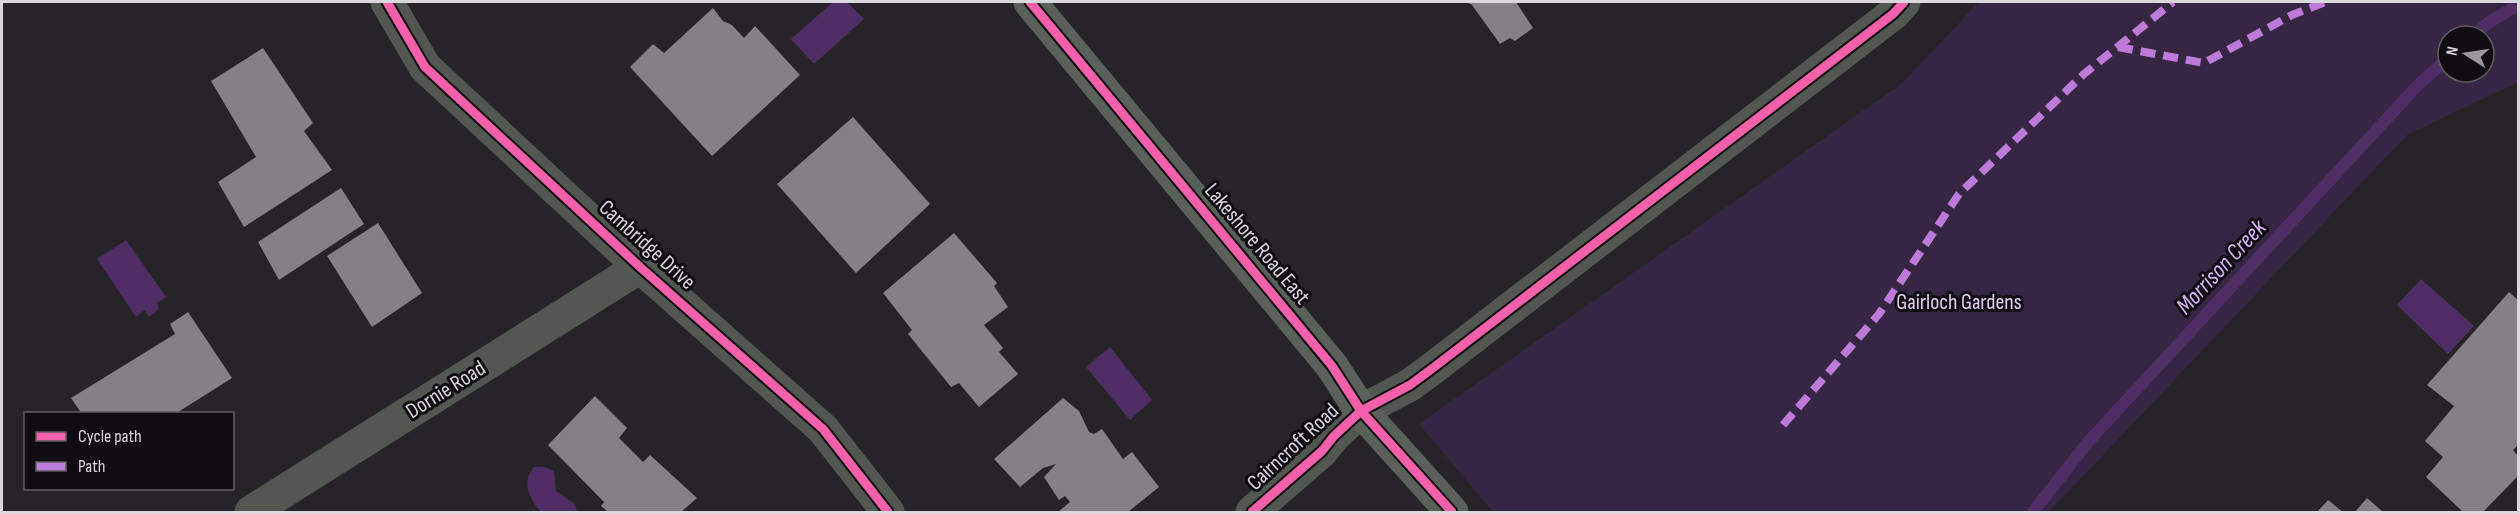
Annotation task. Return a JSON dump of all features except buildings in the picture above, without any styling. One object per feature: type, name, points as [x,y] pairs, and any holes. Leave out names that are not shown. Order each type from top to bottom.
[{"type":"main road","name":"Lakeshore Road East","points":[[1030,2],[1332,366],[1361,411],[1452,513]]},
{"type":"street","name":"Cambridge Drive","points":[[387,2],[425,67],[640,267],[823,429],[888,513]]},
{"type":"street","name":"Cairncroft Road","points":[[1252,513],[1322,451],[1334,436],[1361,411],[1410,385],[1489,327],[1893,14],[1904,2]]},
{"type":"street","name":"Dornie Road","points":[[251,513],[640,267]]},
{"type":"green space","name":"Gairloch Gardens","points":[[1979,2],[2518,2],[2518,82],[2407,135],[2049,512],[1493,512],[1419,424],[1901,84]]},
{"type":"shaded area","points":[[833,2],[847,2],[864,19],[814,64],[791,39]]},
{"type":"shaded area","points":[[126,240],[166,297],[157,303],[159,309],[149,317],[145,310],[136,317],[97,259]]},
{"type":"shaded area","points":[[2421,279],[2474,326],[2448,354],[2397,305]]},
{"type":"shaded area","points":[[1110,347],[1152,400],[1130,420],[1086,367]]},
{"type":"shaded area","points":[[534,467],[544,467],[554,471],[556,491],[575,504],[577,512],[541,512],[530,496],[527,484]]},
{"type":"waterway","name":"Morrison Creek","points":[[2487,24],[2518,5]]},
{"type":"waterway","name":"Morrison Creek","points":[[2033,512],[2088,442],[2418,85],[2436,69]]},
{"type":"marked path","points":[[1783,425],[1879,314],[1959,194],[2084,74],[2173,2]]},
{"type":"marked path","points":[[2118,47],[2204,63],[2292,15],[2325,2]]},
{"type":"cycle path","points":[[387,2],[425,67],[640,267],[823,429],[888,512]]},
{"type":"cycle path","points":[[1030,2],[1332,366],[1361,411],[1452,512]]},
{"type":"cycle path","points":[[1252,512],[1322,451],[1334,436],[1361,411],[1410,385],[1433,368],[1893,14],[1904,2]]}]
